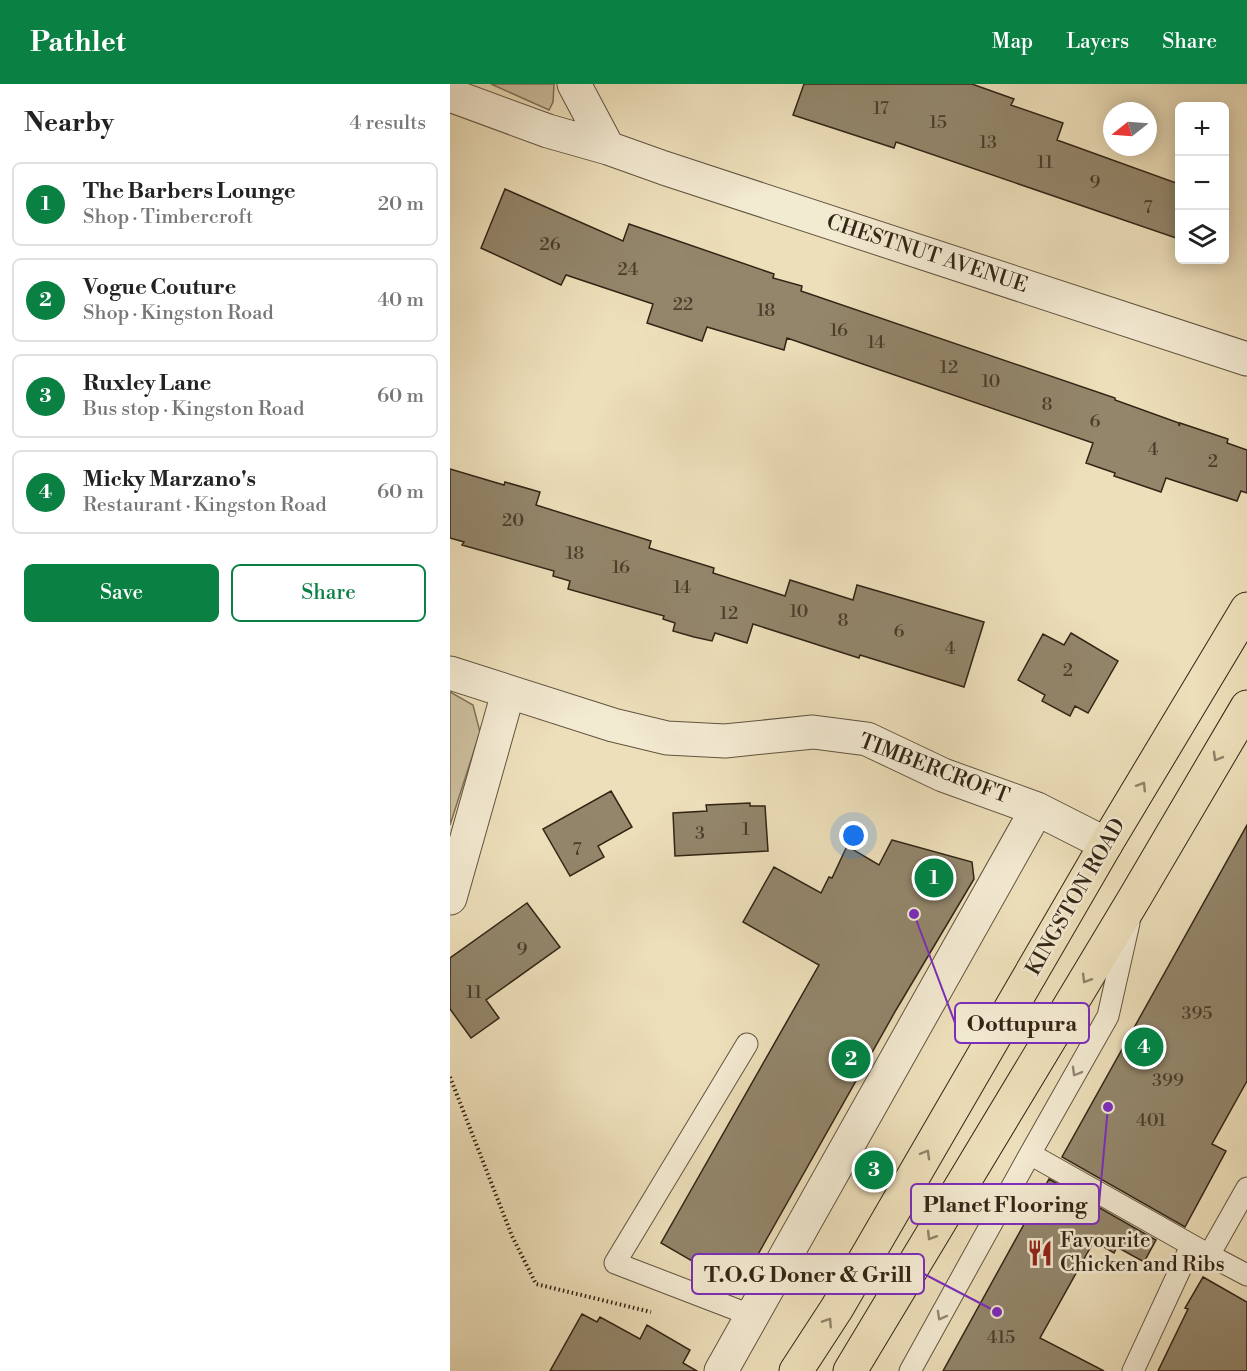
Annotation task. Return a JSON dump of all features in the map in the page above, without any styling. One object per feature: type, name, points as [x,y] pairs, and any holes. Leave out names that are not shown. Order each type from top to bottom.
[{"type":"highway","name":"KINGSTON ROAD","points":[[796,1371],[843,1298],[1106,844],[1247,609]]},
{"type":"highway","points":[[850,1371],[1247,707]]},
{"type":"street","points":[[574,84],[608,148]]},
{"type":"street","name":"CHESTNUT AVENUE","points":[[450,95],[548,131],[608,148],[1247,359]]},
{"type":"street","name":"TIMBERCROFT","points":[[450,673],[613,725],[667,738],[725,741],[813,732],[867,739],[943,775],[1037,808],[1106,844]]},
{"type":"street","points":[[450,898],[508,693]]},
{"type":"street","points":[[721,1371],[1037,808]]},
{"type":"lane","points":[[910,1371],[1108,1016],[1134,899]]},
{"type":"lane","points":[[747,1044],[615,1263],[753,1316]]},
{"type":"lane","points":[[1030,1154],[1247,1275]]},
{"type":"lane","points":[[1133,1371],[1200,1250],[1247,1188]]},
{"type":"path","points":[[450,1077],[512,1236],[536,1284],[662,1314]]},
{"type":"shaded area","points":[[491,84],[554,84],[553,102],[549,110]]},
{"type":"shaded area","points":[[450,692],[473,705],[480,732],[450,825]]},
{"type":"building","points":[[804,84],[972,84],[1014,99],[1011,105],[1063,123],[1057,140],[1175,183],[1175,238],[896,142],[894,148],[793,115]]},
{"type":"building","points":[[505,189],[623,241],[629,224],[774,274],[773,278],[802,286],[801,291],[1115,398],[1115,400],[1179,423],[1179,426],[1180,423],[1228,439],[1227,443],[1247,450],[1247,493],[1241,491],[1237,501],[1166,478],[1161,492],[1114,476],[1115,473],[1086,463],[1093,443],[787,338],[784,350],[707,327],[702,341],[647,323],[653,304],[566,275],[561,285],[481,248]]},
{"type":"building","points":[[450,469],[504,485],[505,482],[540,492],[536,505],[651,541],[649,548],[714,568],[713,573],[785,596],[790,580],[853,600],[857,585],[984,622],[964,687],[860,655],[859,658],[753,624],[747,643],[715,633],[712,641],[694,637],[673,631],[675,623],[663,619],[664,616],[568,589],[570,581],[553,576],[554,571],[462,545],[464,542],[450,538]]},
{"type":"building","points":[[1071,633],[1118,661],[1088,713],[1075,706],[1070,716],[1042,701],[1045,695],[1018,680],[1043,634],[1064,645]]},
{"type":"building","points":[[611,791],[632,827],[598,846],[604,857],[570,876],[543,829]]},
{"type":"building","points":[[750,803],[750,806],[765,806],[768,851],[675,856],[673,813],[707,811],[706,805]]},
{"type":"building","points":[[1247,825],[1247,1081],[1212,1144],[1226,1151],[1185,1227],[1062,1157]]},
{"type":"building","points":[[892,840],[972,862],[974,879],[896,1010],[739,1288],[661,1243],[819,965],[743,922],[774,867],[821,893],[829,877],[832,878],[847,846],[879,865]]},
{"type":"building","points":[[527,903],[560,947],[486,1000],[499,1018],[471,1038],[450,1009],[450,958]]},
{"type":"building","points":[[1049,1179],[1156,1240],[1144,1262],[1117,1247],[1114,1253],[1094,1241],[1040,1338],[1104,1371],[943,1371]]},
{"type":"building","points":[[1203,1277],[1247,1302],[1247,1371],[1158,1371],[1188,1309],[1185,1308]]},
{"type":"building","points":[[582,1314],[597,1322],[600,1317],[640,1339],[647,1325],[690,1350],[683,1363],[697,1371],[550,1371]]},
{"type":"place","name":"The Barbers Lounge","points":[[934,878]]},
{"type":"place","name":"Oottupura","points":[[914,914]]},
{"type":"place","name":"Micky Marzano's","points":[[1144,1047]]},
{"type":"place","name":"Vogue Couture","points":[[851,1059]]},
{"type":"place","name":"Planet Flooring","points":[[1108,1107]]},
{"type":"place","name":"Ruxley Lane","points":[[874,1170]]},
{"type":"place","name":"Favourite Chicken and Ribs","points":[[1040,1253]]},
{"type":"place","name":"T.O.G Doner & Grill","points":[[997,1312]]}]
